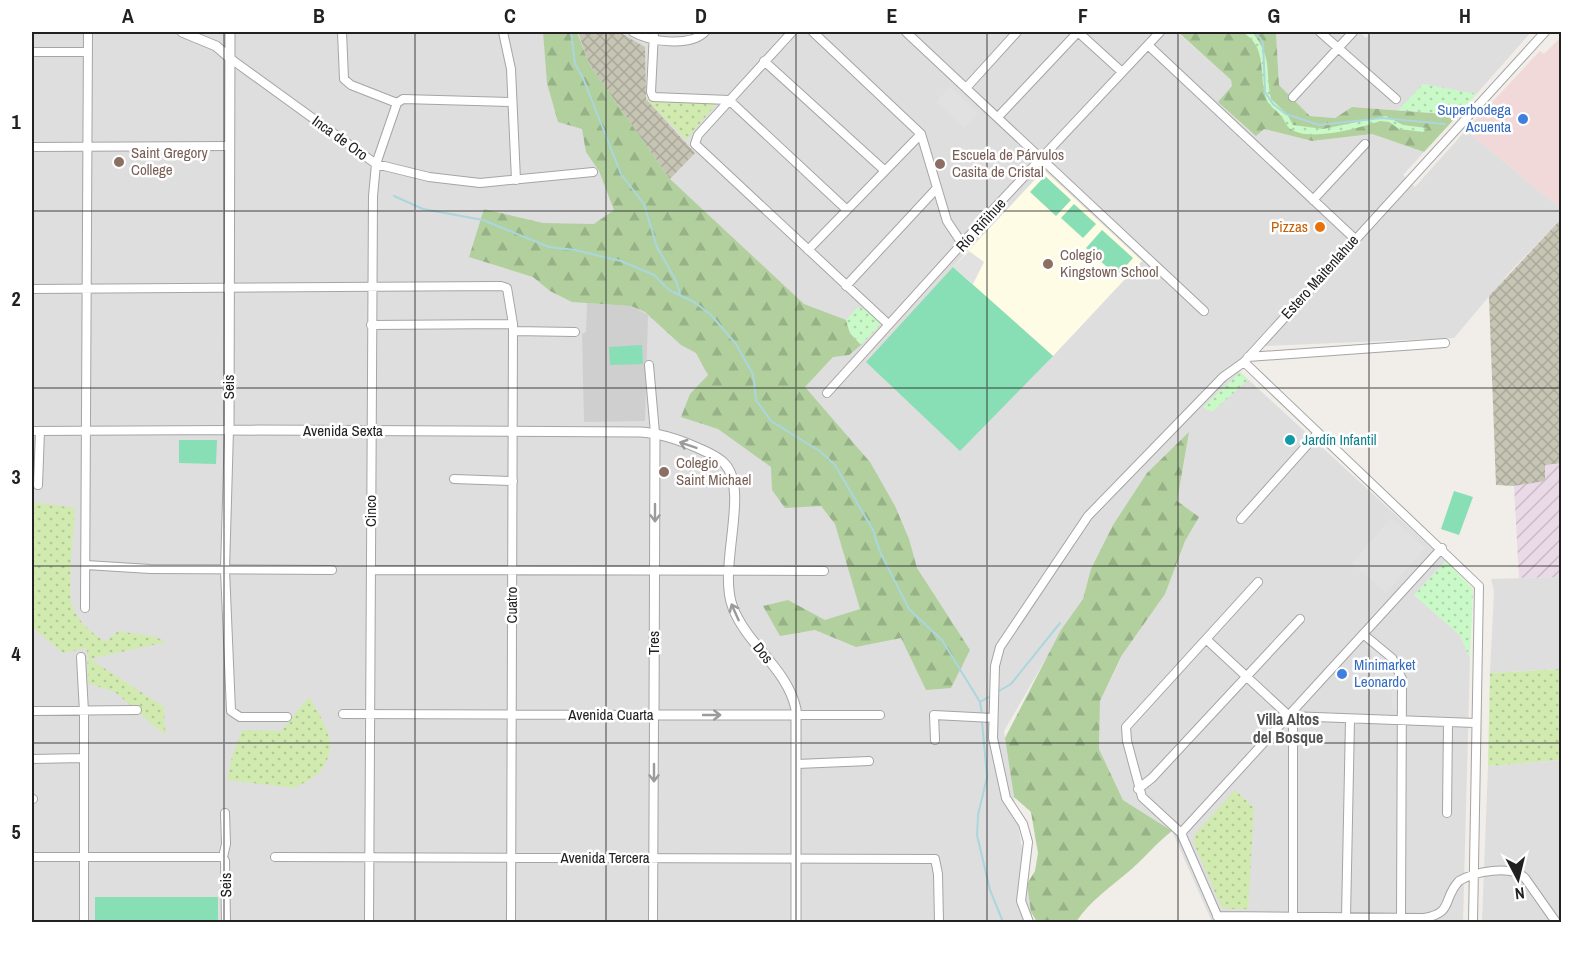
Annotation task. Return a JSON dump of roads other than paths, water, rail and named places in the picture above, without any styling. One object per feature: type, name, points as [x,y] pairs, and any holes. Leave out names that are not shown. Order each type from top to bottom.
[{"type":"street","points":[[86,608],[88,32]]},
{"type":"street","name":"Inca de Oro","points":[[182,32],[216,46],[376,164],[453,182],[516,180],[593,172]]},
{"type":"street","name":"Seis","points":[[230,32],[225,570],[233,715],[286,717]]},
{"type":"street","points":[[342,32],[344,79],[351,86],[397,102],[403,99],[512,102]]},
{"type":"street","points":[[503,32],[511,69],[516,180]]},
{"type":"street","points":[[633,32],[692,41],[705,32]]},
{"type":"street","points":[[792,32],[729,100],[695,141],[697,147],[888,324]]},
{"type":"street","points":[[813,32],[921,134],[950,229],[963,245]]},
{"type":"street","points":[[906,32],[1204,311]]},
{"type":"street","points":[[967,87],[1017,32]]},
{"type":"street","points":[[998,117],[1078,32],[1122,72]]},
{"type":"street","name":"Río Riñihue","points":[[827,393],[988,215],[1160,32]]},
{"type":"street","points":[[1320,32],[1396,99]]},
{"type":"street","points":[[1293,97],[1353,32]]},
{"type":"street","name":"Estero Maitenlahue","points":[[1029,922],[1021,901],[1028,842],[1023,824],[1006,798],[993,738],[995,666],[1000,647],[1088,516],[1223,377],[1246,359],[1545,32]]},
{"type":"street","points":[[654,35],[653,97],[729,100],[846,209]]},
{"type":"street","points":[[1148,45],[1355,239]]},
{"type":"street","points":[[35,52],[88,52]]},
{"type":"street","points":[[764,61],[884,170]]},
{"type":"street","name":"Cinco","points":[[369,922],[372,714],[371,287],[373,196],[376,164],[397,102]]},
{"type":"street","points":[[808,250],[921,134]]},
{"type":"street","points":[[1313,200],[1365,144]]},
{"type":"street","points":[[32,147],[229,146]]},
{"type":"street","points":[[846,286],[937,188]]},
{"type":"street","name":"Cuatro","points":[[371,287],[501,286],[507,288],[513,328],[511,922]]},
{"type":"street","points":[[32,289],[371,287]]},
{"type":"street","points":[[371,325],[513,328],[575,332]]},
{"type":"street","points":[[1246,359],[1445,343]]},
{"type":"street","points":[[1246,359],[1317,434],[1442,548],[1479,586],[1473,922]]},
{"type":"street","name":"Tres","points":[[649,364],[655,433],[653,922]]},
{"type":"street","name":"Avenida Sexta","points":[[36,431],[513,430],[655,433]]},
{"type":"street","points":[[36,431],[38,485]]},
{"type":"street","name":"Dos","points":[[655,433],[716,456],[730,470],[734,480],[735,504],[728,571],[729,597],[735,614],[786,681],[797,715],[796,922]]},
{"type":"street","points":[[1241,519],[1317,434]]},
{"type":"street","points":[[454,479],[513,481]]},
{"type":"street","points":[[1181,833],[1442,548]]},
{"type":"street","points":[[86,565],[225,570],[332,570]]},
{"type":"street","points":[[371,570],[824,571]]},
{"type":"street","points":[[1258,582],[1128,722],[1127,741],[1138,789],[1147,802],[1181,833],[1218,919],[1401,918],[1411,921],[1439,914],[1448,906],[1454,886],[1459,881],[1475,875],[1509,871],[1520,873],[1556,922]]},
{"type":"street","points":[[1138,789],[1152,778],[1246,674],[1300,619]]},
{"type":"street","points":[[1363,634],[1387,652],[1399,669],[1402,679],[1401,918]]},
{"type":"street","points":[[1206,639],[1289,716],[1293,728],[1299,919]]},
{"type":"street","points":[[81,657],[84,712],[82,758],[85,856],[84,922]]},
{"type":"street","points":[[32,711],[137,710]]},
{"type":"street","name":"Avenida Cuarta","points":[[343,714],[880,715]]},
{"type":"street","points":[[935,740],[934,715],[993,718]]},
{"type":"street","points":[[1289,716],[1475,723]]},
{"type":"street","points":[[1346,918],[1350,720]]},
{"type":"street","points":[[1447,813],[1448,723]]},
{"type":"street","points":[[32,759],[82,758]]},
{"type":"street","points":[[797,764],[869,761]]},
{"type":"street","name":"Seis","points":[[225,813],[226,844],[223,857],[226,922]]},
{"type":"street","points":[[32,857],[223,857]]},
{"type":"street","name":"Avenida Tercera","points":[[275,857],[935,859],[938,874],[939,922]]},
{"type":"waterway","points":[[571,32],[575,64],[583,78],[621,174],[644,204],[657,247],[676,281],[680,294]]},
{"type":"waterway","points":[[1255,32],[1263,42],[1265,92],[1273,104],[1286,114],[1319,125],[1382,118],[1445,124]]},
{"type":"waterway","points":[[394,196],[423,209],[483,220],[549,247],[575,250],[621,261],[654,275],[669,290],[694,302],[711,315],[736,344],[753,374],[756,400],[771,421],[821,452],[835,465],[873,530],[880,552],[909,609],[942,640],[980,702],[982,715]]},
{"type":"waterway","points":[[980,702],[1011,684],[1060,623]]},
{"type":"waterway","points":[[982,721],[987,777],[978,815],[977,835],[990,890],[1003,922]]},
{"type":"place","name":"Superbodega Acuenta","points":[[1523,119]]},
{"type":"place","name":"Saint Gregory College","points":[[119,162]]},
{"type":"place","name":"Escuela de Párvulos Casita de Cristal","points":[[940,164]]},
{"type":"place","name":"Pizzas","points":[[1320,227]]},
{"type":"place","name":"Colegio Kingstown School","points":[[1048,264]]},
{"type":"place","name":"Jardín Infantil","points":[[1290,440]]},
{"type":"place","name":"Colegio Saint Michael","points":[[664,472]]},
{"type":"place","name":"Minimarket Leonardo","points":[[1342,674]]},
{"type":"district","name":"Villa Altos del Bosque","points":[[1288,728]]}]
